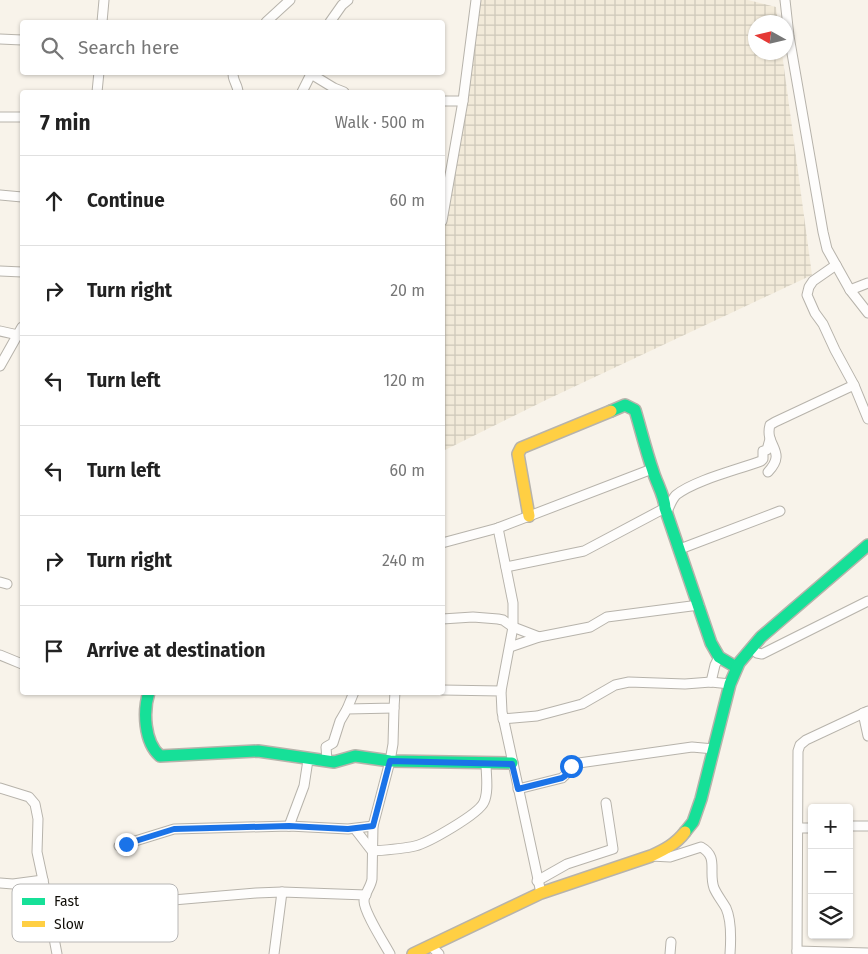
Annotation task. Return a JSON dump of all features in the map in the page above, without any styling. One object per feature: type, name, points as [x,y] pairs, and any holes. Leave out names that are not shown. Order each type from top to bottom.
[{"type":"street","points":[[102,20],[104,0]]},
{"type":"street","points":[[268,20],[290,0]]},
{"type":"street","points":[[331,20],[348,0]]},
{"type":"street","points":[[446,182],[463,101],[476,0]]},
{"type":"street","points":[[785,0],[827,249],[850,290],[868,312]]},
{"type":"street","points":[[0,39],[20,40]]},
{"type":"street","points":[[97,90],[99,75]]},
{"type":"street","points":[[233,75],[237,90]]},
{"type":"street","points":[[303,90],[311,75]]},
{"type":"street","points":[[314,75],[339,90]]},
{"type":"street","points":[[445,101],[463,101]]},
{"type":"street","points":[[0,117],[20,117]]},
{"type":"street","points":[[0,194],[20,197]]},
{"type":"street","points":[[836,265],[813,281],[807,295],[815,313],[823,324],[834,350],[854,385],[868,419]]},
{"type":"street","points":[[0,271],[20,272]]},
{"type":"street","points":[[850,290],[868,283]]},
{"type":"street","points":[[0,331],[20,331],[0,366]]},
{"type":"street","points":[[768,472],[776,461],[768,430],[770,425],[854,385]]},
{"type":"street","points":[[529,516],[518,454],[521,448],[625,405],[635,410],[652,469],[661,495],[665,500],[666,510],[711,643],[719,657],[736,667]]},
{"type":"street","points":[[506,567],[584,551],[666,510],[676,496],[685,490],[761,461],[763,459],[763,451],[767,450],[770,439]]},
{"type":"street","points":[[445,541],[498,528],[652,469]]},
{"type":"street","points":[[680,548],[780,511]]},
{"type":"street","points":[[498,528],[513,603],[513,627],[501,691],[503,719],[540,893]]},
{"type":"street","points":[[413,954],[435,950],[540,893],[651,856],[668,848],[681,838],[693,822],[701,799],[736,667],[761,637],[868,545]]},
{"type":"street","points":[[752,648],[757,653],[762,654],[868,602]]},
{"type":"street","points":[[510,647],[539,636],[590,627],[607,617],[699,605]]},
{"type":"street","points":[[445,619],[473,617],[503,620],[513,627],[539,636]]},
{"type":"street","points":[[0,655],[20,663]]},
{"type":"street","points":[[711,682],[719,657]]},
{"type":"street","points":[[503,719],[537,716],[582,704],[614,685],[629,682],[685,684],[711,682],[730,684]]},
{"type":"street","points":[[445,690],[501,691]]},
{"type":"street","points":[[147,695],[145,705],[147,726],[157,755],[272,752],[334,762],[355,756],[390,761],[512,764]]},
{"type":"street","points":[[327,761],[326,747],[333,743],[336,730],[353,695]]},
{"type":"street","points":[[390,954],[364,902],[371,886],[373,826],[393,744],[395,695]]},
{"type":"street","points":[[347,708],[394,708]]},
{"type":"street","points":[[868,736],[865,712],[806,740],[800,745],[798,751],[797,953],[868,953]]},
{"type":"street","points":[[518,789],[562,778],[571,766],[579,763],[686,748],[714,749]]},
{"type":"street","points":[[289,826],[304,786],[308,760],[327,761]]},
{"type":"street","points":[[372,852],[417,846],[475,813],[484,802],[486,763]]},
{"type":"street","points":[[0,788],[28,797],[35,804],[37,810],[37,852],[44,884]]},
{"type":"street","points":[[537,881],[567,864],[613,849],[606,803]]},
{"type":"street","points":[[119,846],[174,829],[289,826],[355,829],[373,826]]},
{"type":"street","points":[[853,826],[868,826]]},
{"type":"street","points":[[799,828],[808,828]]},
{"type":"street","points":[[355,829],[372,852]]},
{"type":"street","points":[[651,856],[670,857],[701,847],[709,851],[712,857],[713,886],[726,908],[729,921],[730,954]]},
{"type":"street","points":[[0,884],[43,880]]},
{"type":"street","points":[[178,900],[282,892],[366,895]]},
{"type":"street","points":[[274,954],[282,892]]},
{"type":"street","points":[[670,942],[670,954]]},
{"type":"shaded area","points":[[481,0],[748,0],[776,7],[777,15],[748,15],[748,60],[783,60],[812,275],[548,399],[445,450],[445,215]]},
{"type":"traffic: fast","points":[[611,411],[625,405],[635,410],[650,463],[711,643],[719,657],[736,667]]},
{"type":"traffic: fast","points":[[685,832],[693,822],[701,799],[730,684],[739,663],[761,637],[868,545]]},
{"type":"traffic: fast","points":[[148,695],[146,726],[151,743],[160,756],[258,751],[334,762],[355,756],[390,761],[512,763]]},
{"type":"traffic: slow","points":[[529,516],[518,454],[521,448],[611,411]]},
{"type":"traffic: slow","points":[[413,954],[541,893],[651,856],[674,843],[685,832]]},
{"type":"route","points":[[126,844],[174,829],[289,826],[355,829],[373,826],[390,761],[512,764],[518,789],[562,778],[571,766]]}]
